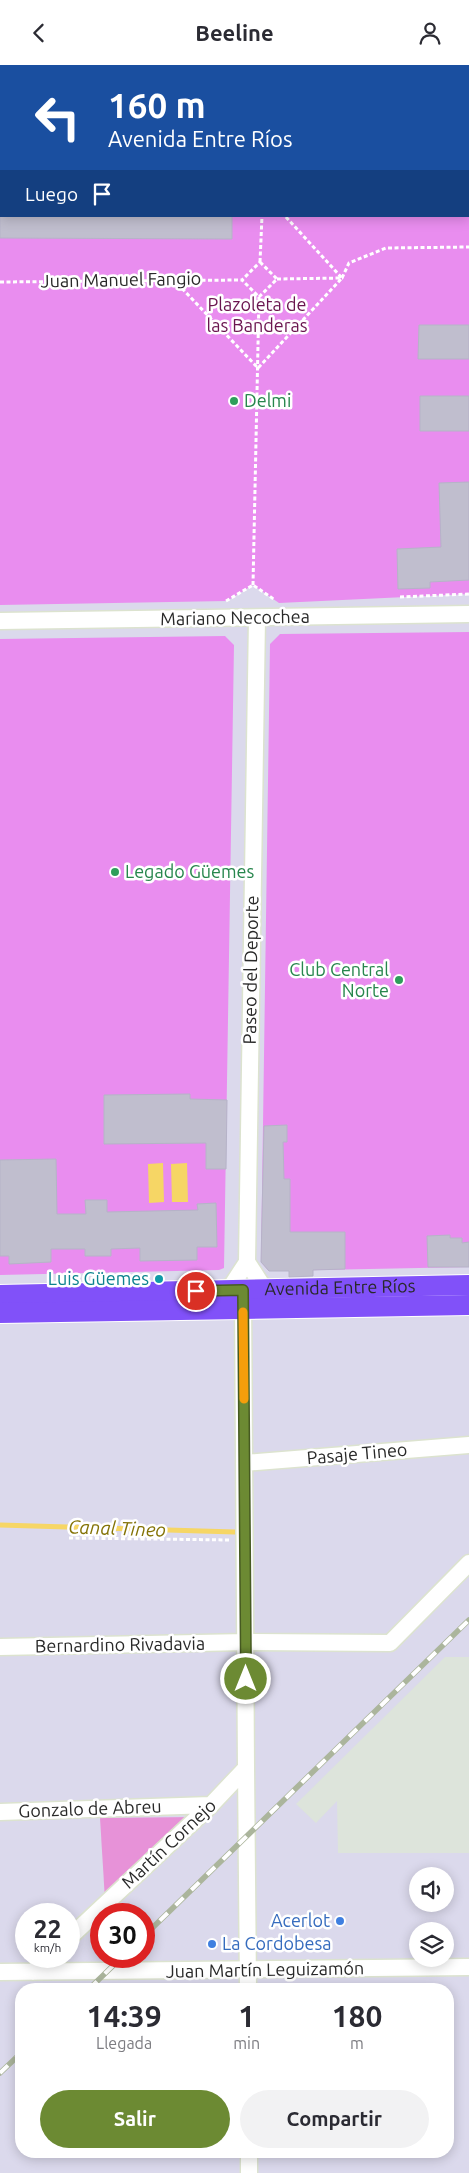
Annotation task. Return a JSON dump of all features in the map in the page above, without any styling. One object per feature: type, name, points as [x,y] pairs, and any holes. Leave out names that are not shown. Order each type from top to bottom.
[{"type":"main road","name":"Avenida Entre Ríos","points":[[0,1295],[222,1291],[243,1299],[271,1289],[469,1285]]},
{"type":"main road","name":"Avenida Entre Ríos","points":[[0,1313],[243,1299],[469,1305]]},
{"type":"street","name":"Mariano Necochea","points":[[0,621],[469,614]]},
{"type":"street","name":"Paseo del Deporte","points":[[247,1262],[257,618]]},
{"type":"street","points":[[222,1291],[232,1285],[247,1262],[262,1285],[271,1289]]},
{"type":"street","name":"Martín Cornejo","points":[[243,1299],[248,1983]]},
{"type":"street","name":"Pasaje Tineo","points":[[244,1463],[469,1445]]},
{"type":"street","name":"Bernardino Rivadavia","points":[[0,1647],[390,1643],[469,1563]]},
{"type":"street","name":"Martín Cornejo","points":[[80,1928],[210,1805],[246,1768]]},
{"type":"street","name":"Gonzalo de Abreu","points":[[0,1811],[210,1805]]},
{"type":"street","name":"Juan Martín Leguizamón","points":[[0,1972],[248,1971],[469,1967]]},
{"type":"street","points":[[33,1972],[37,1968]]},
{"type":"street","points":[[249,2158],[249,2173]]},
{"type":"path","points":[[253,585],[259,297],[242,279],[260,262],[262,217]]},
{"type":"path","points":[[286,217],[342,278]]},
{"type":"path","points":[[258,368],[342,278],[349,263],[386,249],[469,247]]},
{"type":"path","points":[[260,262],[277,279]]},
{"type":"path","points":[[259,297],[277,279],[342,278]]},
{"type":"path","points":[[173,279],[258,368]]},
{"type":"path","name":"Juan Manuel Fangio","points":[[0,282],[242,279]]},
{"type":"path","points":[[69,1538],[246,1540]]},
{"type":"shaded area","points":[[163,1163],[164,1202],[149,1203],[148,1164]]},
{"type":"shaded area","points":[[187,1163],[188,1202],[172,1202],[171,1164]]},
{"type":"shaded area","points":[[445,1657],[469,1657],[469,1853],[338,1853],[337,1801],[316,1823],[296,1804]]},
{"type":"shaded area","points":[[196,1817],[105,1900],[100,1818]]},
{"type":"green space","name":"Delmi","points":[[0,217],[469,217],[469,594],[279,603],[253,585],[227,601],[0,605]]},
{"type":"green space","points":[[469,632],[469,1267],[269,1271],[261,1262],[270,644],[280,634]]},
{"type":"green space","name":"Legado Güemes","points":[[225,636],[234,645],[224,1268],[219,1270],[0,1275],[0,639]]},
{"type":"building","points":[[0,217],[232,217],[232,239],[0,238]]},
{"type":"building","points":[[419,325],[469,325],[469,359],[418,359]]},
{"type":"building","points":[[420,396],[469,396],[469,431],[420,431]]},
{"type":"building","points":[[469,482],[469,580],[430,582],[430,588],[398,589],[397,549],[441,547],[439,483]]},
{"type":"building","points":[[190,1094],[190,1099],[227,1100],[226,1169],[206,1169],[206,1143],[104,1144],[104,1095]]},
{"type":"building","points":[[287,1125],[287,1142],[283,1142],[284,1179],[290,1179],[290,1232],[345,1232],[345,1269],[313,1270],[313,1276],[289,1277],[289,1271],[269,1271],[261,1262],[264,1126]]},
{"type":"building","points":[[56,1159],[57,1214],[86,1214],[85,1200],[107,1200],[107,1212],[198,1210],[197,1204],[216,1203],[217,1247],[197,1247],[197,1260],[140,1261],[140,1248],[111,1249],[111,1256],[85,1256],[85,1249],[51,1249],[51,1262],[9,1264],[9,1256],[0,1256],[0,1160]]},
{"type":"building","points":[[450,1235],[450,1238],[462,1238],[462,1243],[469,1242],[469,1267],[428,1267],[427,1236]]},
{"type":"waterway","name":"Canal Tineo","points":[[0,1525],[235,1532]]},
{"type":"railway","points":[[155,1925],[469,1620]]},
{"type":"railway","points":[[95,1983],[111,1968]]},
{"type":"railway","points":[[0,2073],[15,2059]]},
{"type":"slow traffic","points":[[243,1312],[244,1399]]},
{"type":"place","name":"Delmi","points":[[234,401]]},
{"type":"place","name":"Legado Güemes","points":[[115,872]]},
{"type":"place","name":"Club Central Norte","points":[[399,980]]},
{"type":"place","name":"Luis Güemes","points":[[159,1279]]},
{"type":"place","name":"Acerlot","points":[[340,1921]]},
{"type":"place","name":"La Cordobesa","points":[[212,1944]]},
{"type":"route","points":[[196,1291],[243,1290],[246,1679]]},
{"type":"park label","name":"Plazoleta de las Banderas","points":[[257,316]]}]
